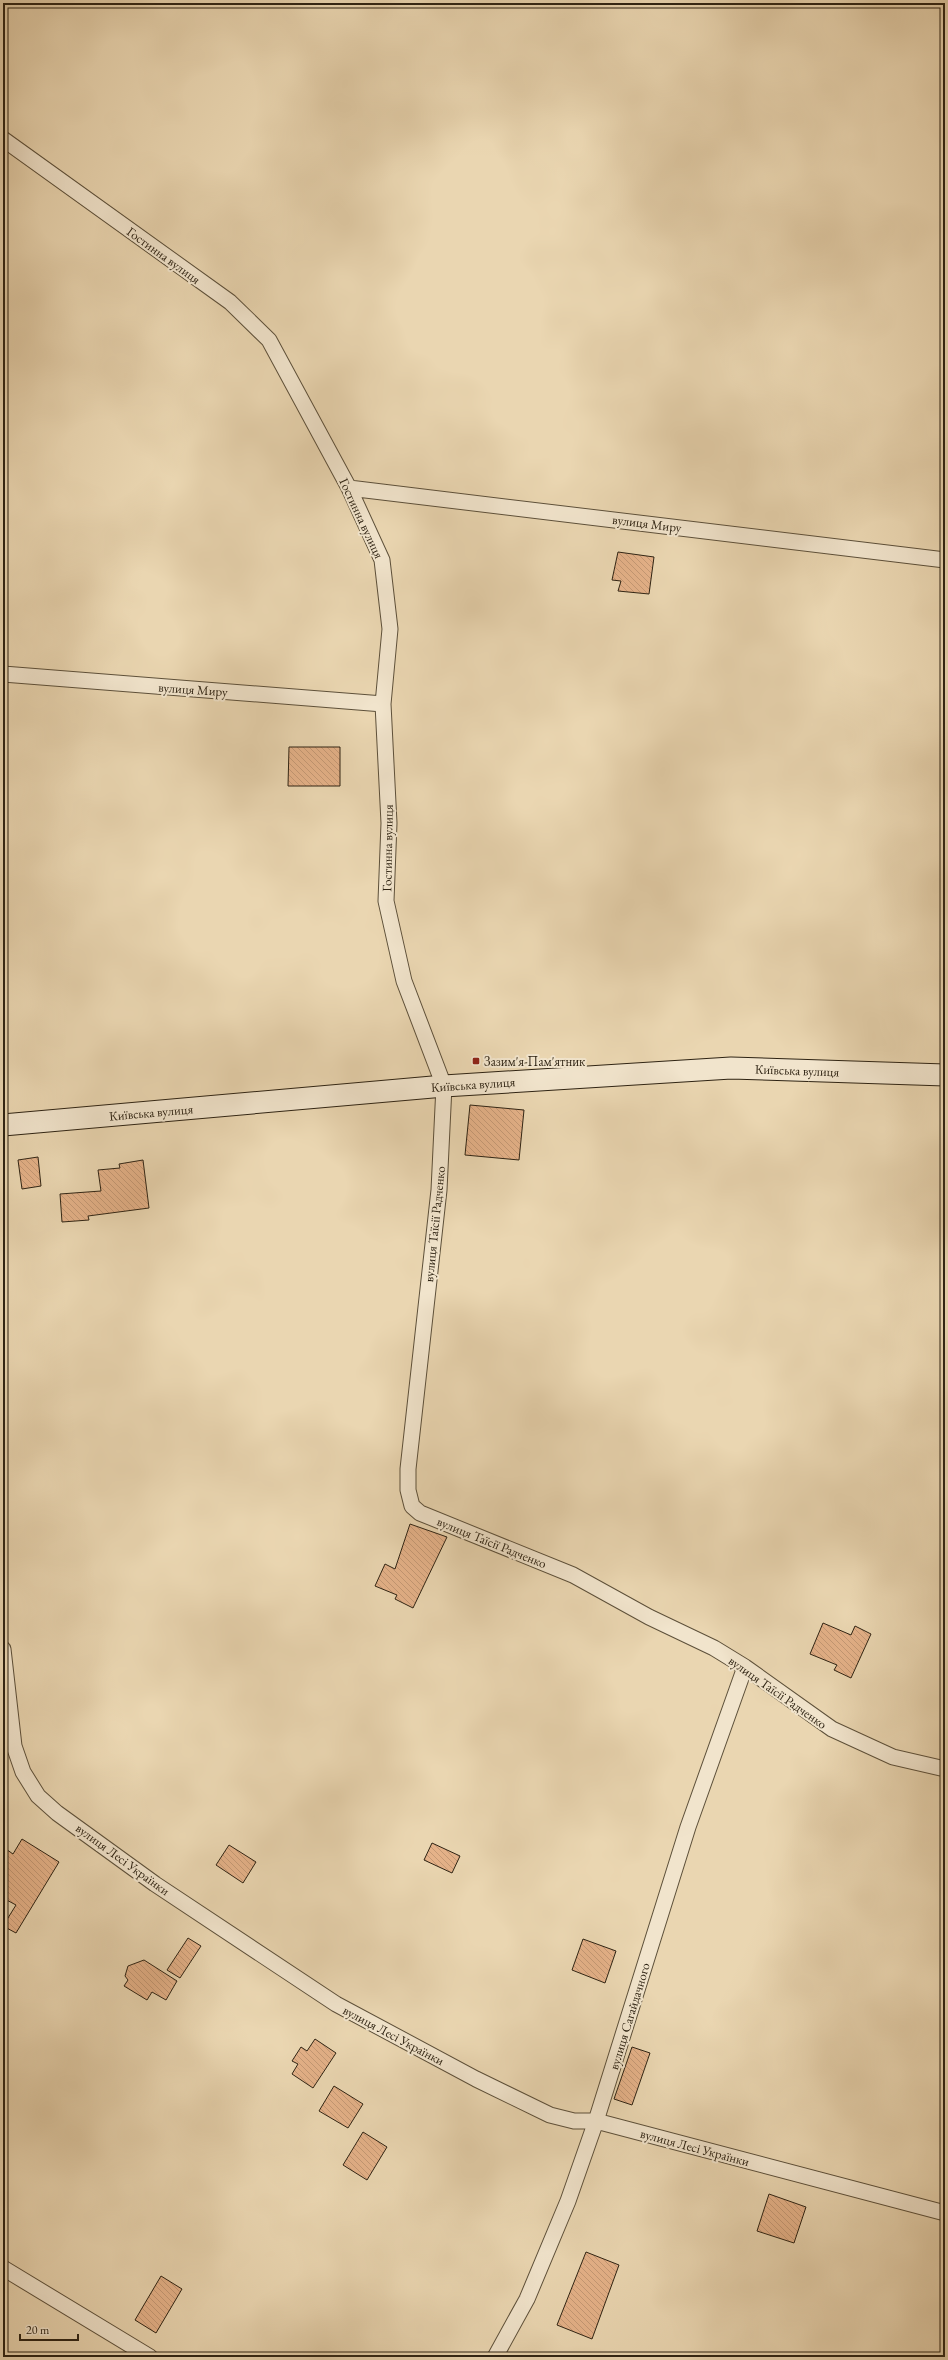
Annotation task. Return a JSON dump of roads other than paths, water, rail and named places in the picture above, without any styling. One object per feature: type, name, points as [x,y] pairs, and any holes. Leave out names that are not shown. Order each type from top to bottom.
[{"type":"street","name":"Гостинна вулиця","points":[[3,138],[230,302],[270,340],[349,488],[382,560],[390,629],[383,704],[389,823],[386,901],[404,981],[444,1086]]},
{"type":"street","name":"вулиця Миру","points":[[349,488],[945,560]]},
{"type":"street","name":"вулиця Миру","points":[[3,674],[383,704]]},
{"type":"street","name":"Київська вулиця","points":[[3,1125],[444,1086],[731,1068],[945,1075]]},
{"type":"street","name":"вулиця Таїсії Радченко","points":[[444,1086],[439,1190],[408,1469],[408,1490],[412,1506],[429,1518],[494,1542],[573,1575],[649,1616],[714,1648],[745,1667],[832,1729],[893,1757],[945,1769]]},
{"type":"street","name":"вулиця Лесі Українки","points":[[3,1650],[8,1736],[23,1772],[38,1796],[57,1813],[155,1884],[336,2004],[476,2079],[550,2115],[574,2121],[596,2120],[945,2213]]},
{"type":"street","name":"вулиця Сагайдачного","points":[[494,2357],[527,2299],[568,2201],[596,2120],[688,1827],[745,1667]]},
{"type":"street","points":[[3,2268],[150,2357]]},
{"type":"place","name":"Зазим'я-Пам'ятник","points":[[476,1061]]}]
